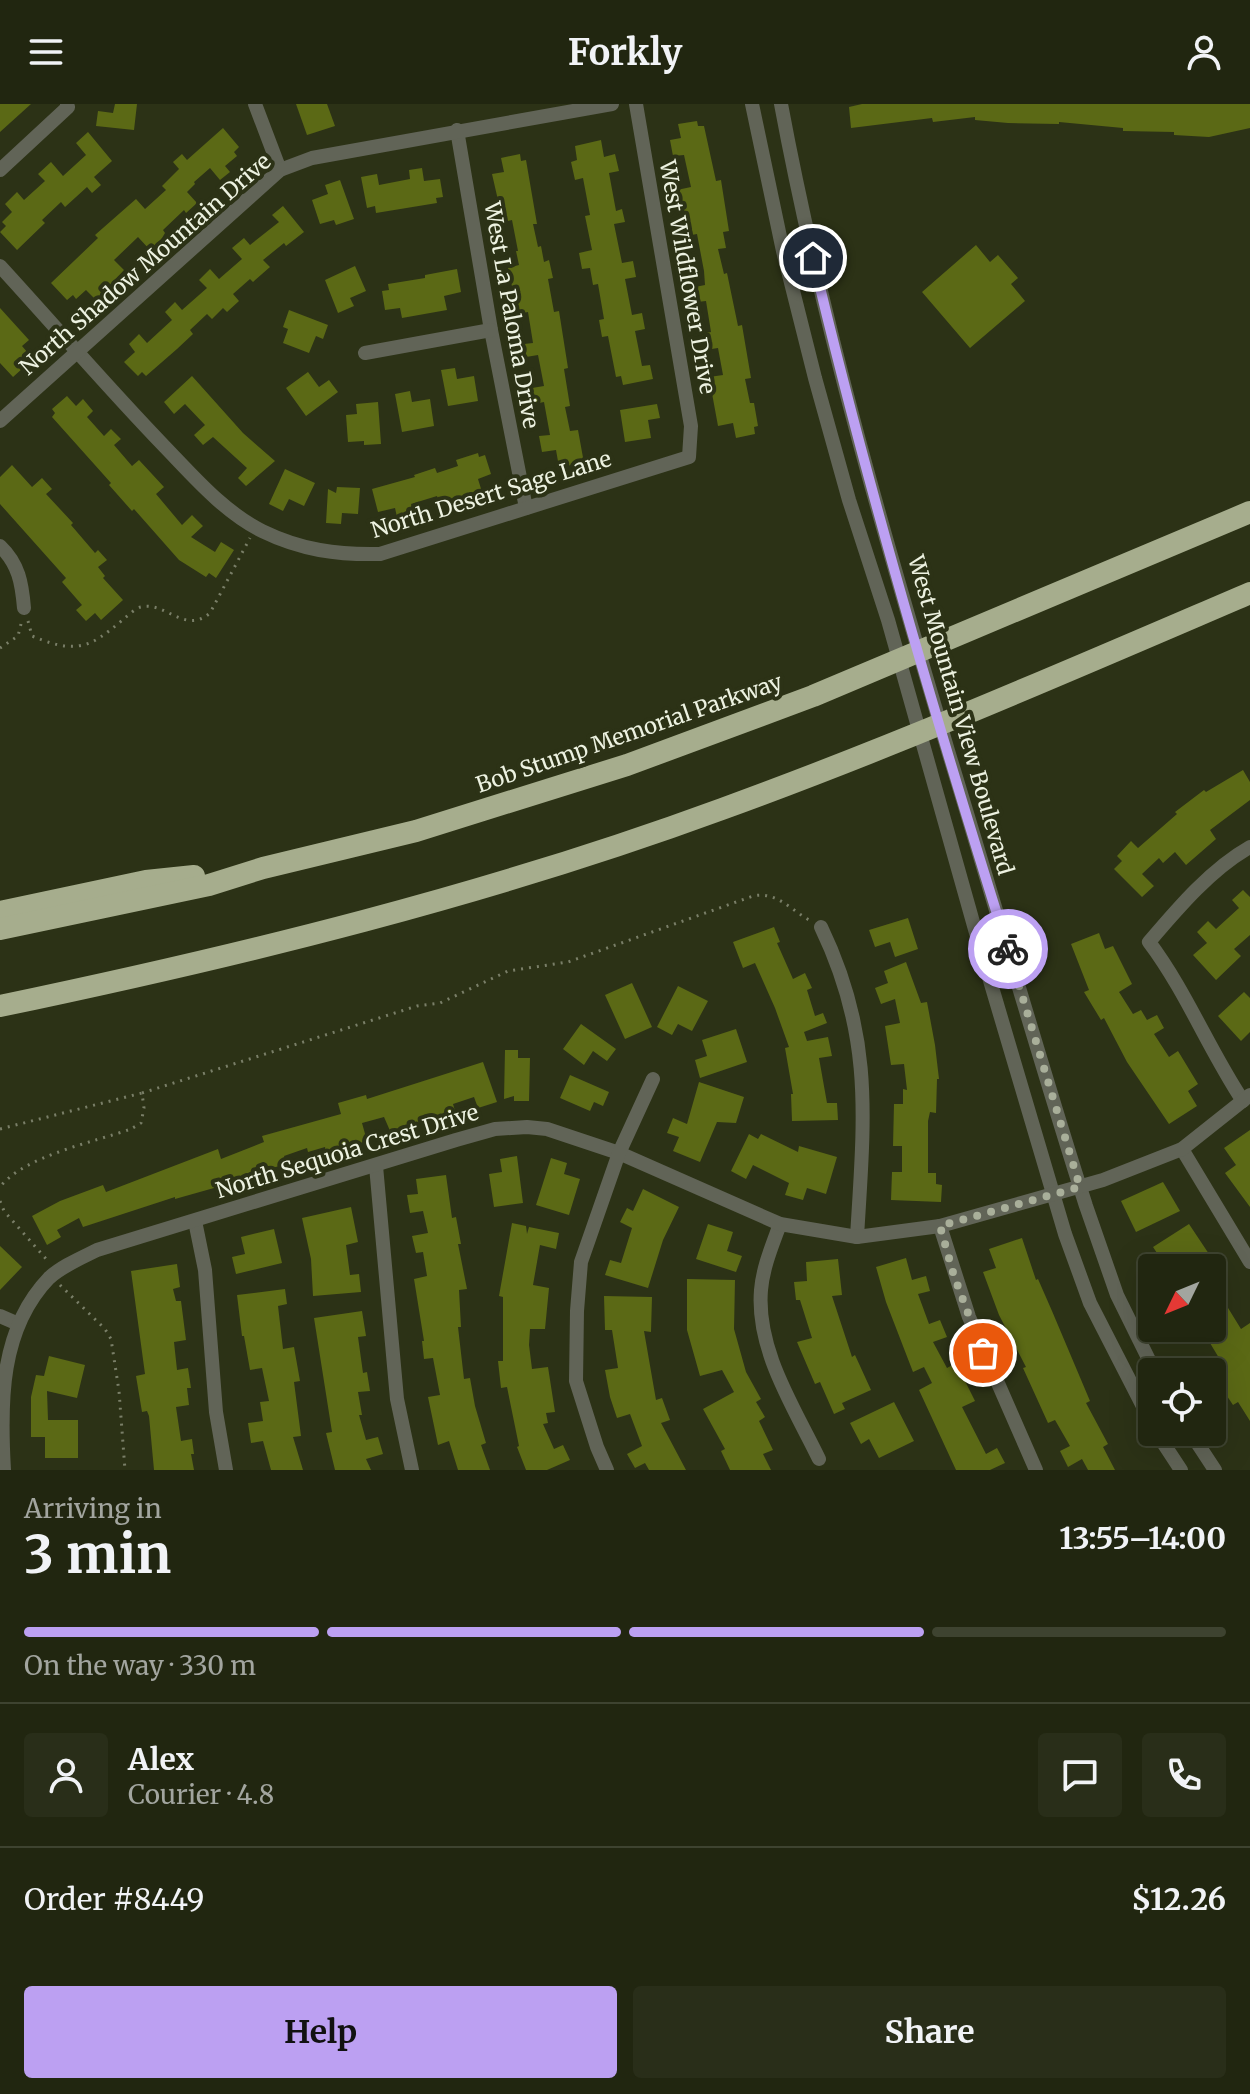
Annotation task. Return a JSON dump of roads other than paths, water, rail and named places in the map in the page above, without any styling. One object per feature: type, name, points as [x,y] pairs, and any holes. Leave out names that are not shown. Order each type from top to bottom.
[{"type":"highway","name":"Bob Stump Memorial Parkway","points":[[0,929],[209,885],[263,868],[416,831],[537,795],[813,696],[1250,512]]},
{"type":"highway","points":[[0,1006],[150,974],[374,918],[649,834],[721,810],[872,751],[1250,593]]},
{"type":"highway","points":[[0,912],[146,881],[263,868]]},
{"type":"street","points":[[255,104],[280,170]]},
{"type":"street","name":"North Shadow Mountain Drive","points":[[0,421],[280,170],[312,158],[612,104]]},
{"type":"street","name":"West Wildflower Drive","points":[[636,104],[691,426],[689,457]]},
{"type":"street","name":"West Mountain View Boulevard","points":[[752,104],[783,251],[815,378],[1054,1195],[1090,1303],[1138,1397]]},
{"type":"street","name":"West Mountain View Boulevard","points":[[781,104],[799,201],[840,371],[907,613],[1080,1187],[1117,1295],[1148,1358]]},
{"type":"street","points":[[0,170],[68,105]]},
{"type":"street","name":"West La Paloma Drive","points":[[457,130],[491,330],[526,508]]},
{"type":"street","name":"North Desert Sage Lane","points":[[0,266],[97,376],[205,489],[257,528],[316,551],[340,555],[380,554],[689,457]]},
{"type":"street","points":[[365,353],[491,330]]},
{"type":"street","points":[[0,546],[21,578],[24,608]]},
{"type":"street","points":[[1246,1098],[1222,1069],[1164,962],[1149,942],[1178,909],[1234,856],[1250,847]]},
{"type":"street","points":[[821,927],[837,960],[853,1015],[861,1061],[864,1113],[857,1237]]},
{"type":"street","points":[[607,1470],[576,1381],[581,1262],[619,1153],[653,1079]]},
{"type":"street","name":"North Sequoia Crest Drive","points":[[16,1323],[51,1277],[97,1250],[495,1129],[547,1129],[619,1153],[780,1224],[857,1237],[940,1226],[1080,1187],[1182,1149],[1246,1098]]},
{"type":"street","points":[[1182,1149],[1250,1262]]},
{"type":"street","points":[[376,1166],[397,1399],[412,1470]]},
{"type":"street","points":[[195,1221],[205,1270],[216,1412],[226,1470]]},
{"type":"street","points":[[780,1224],[765,1264],[761,1292],[766,1344],[819,1459]]},
{"type":"street","points":[[940,1226],[969,1317],[1036,1470]]},
{"type":"street","points":[[0,1316],[16,1323],[4,1371],[4,1470]]},
{"type":"street","points":[[1165,1446],[1181,1470]]},
{"type":"street","points":[[1199,1446],[1215,1470]]}]
